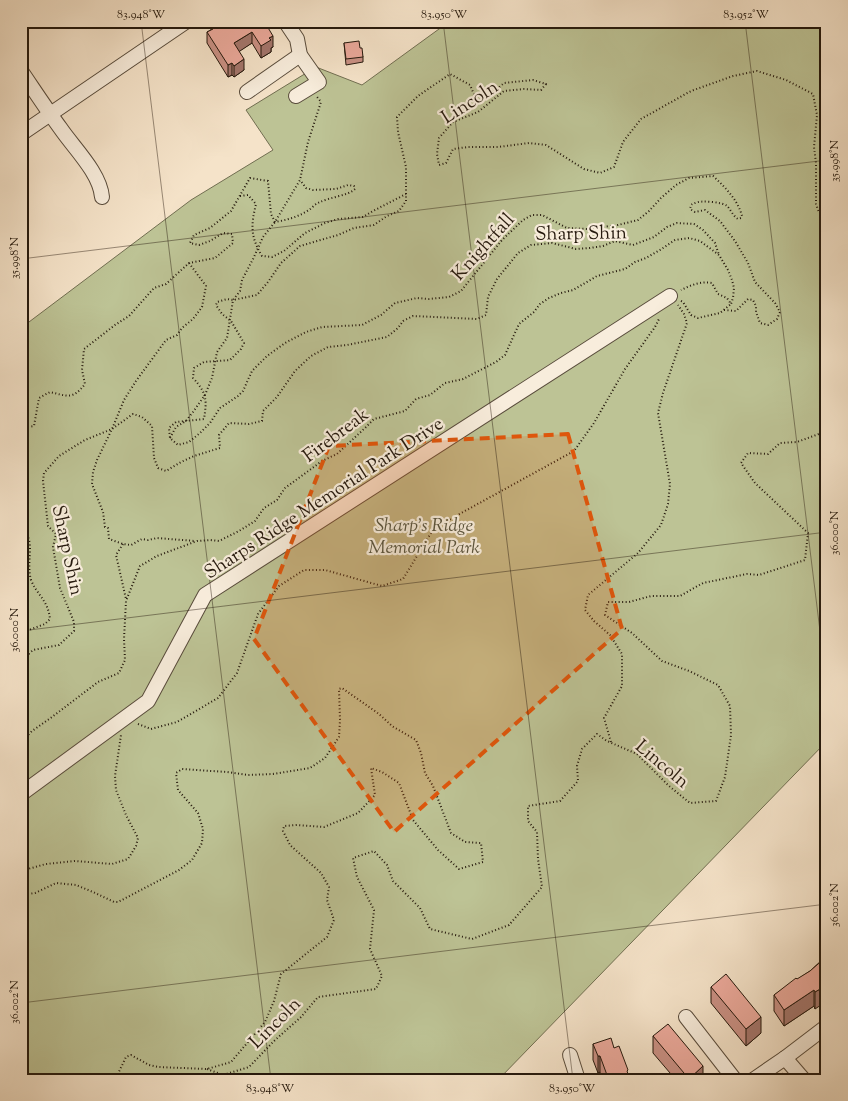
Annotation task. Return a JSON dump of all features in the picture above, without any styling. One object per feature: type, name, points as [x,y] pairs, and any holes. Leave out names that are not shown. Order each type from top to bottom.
[{"type":"street","points":[[21,134],[187,21]]},
{"type":"street","points":[[285,21],[297,40],[300,56],[319,82],[296,96]]},
{"type":"street","points":[[247,92],[300,56]]},
{"type":"street","points":[[21,71],[90,169],[97,181],[102,198]]},
{"type":"street","name":"Sharps Ridge Memorial Park Drive","points":[[21,794],[148,701],[205,595],[670,296]]},
{"type":"street","points":[[686,1017],[735,1080]]},
{"type":"street","points":[[753,1080],[827,1026]]},
{"type":"street","points":[[570,1055],[578,1080]]},
{"type":"street","points":[[785,1058],[804,1080]]},
{"type":"path","name":"Lincoln","points":[[406,194],[406,167],[398,132],[397,118],[418,96],[450,74],[470,85],[477,101],[487,98],[504,83],[533,80],[546,84],[541,90],[504,91],[478,112],[453,122],[439,138],[437,154],[439,165],[446,163],[453,149],[468,146],[498,147],[529,144],[546,145],[584,170],[600,173],[614,167],[623,142],[641,119],[691,90],[734,76],[757,72],[786,80],[813,94],[817,115],[814,147],[816,204],[819,213],[827,215]]},
{"type":"path","points":[[170,438],[176,427],[186,420],[205,395],[212,378],[217,352],[227,338],[233,300],[240,290],[242,280],[263,237],[275,222],[300,180],[308,142],[321,102],[314,95],[296,96]]},
{"type":"path","name":"Knightfall","points":[[170,438],[178,445],[189,442],[200,434],[220,408],[243,391],[252,371],[267,356],[285,343],[306,332],[322,327],[362,325],[381,315],[396,303],[417,298],[449,297],[461,291],[502,240],[523,220],[532,215],[542,215],[567,228],[587,229],[618,225],[638,220],[660,198],[676,185],[689,178],[713,176],[725,187],[734,200],[742,216],[738,219],[735,218],[726,206],[718,203],[696,202],[692,204],[690,209],[695,212],[705,210],[720,221],[748,264],[755,282],[775,303],[780,312],[777,319],[768,325],[760,323],[753,300],[748,299],[736,311],[724,310]]},
{"type":"path","points":[[21,428],[34,426],[39,398],[50,392],[69,397],[79,393],[85,384],[82,370],[84,349],[129,316],[154,288],[166,284],[189,263],[215,258],[233,243],[232,234],[223,233],[199,245],[190,243],[194,235],[210,228],[231,211],[250,178],[268,181],[271,214],[275,222]]},
{"type":"path","points":[[275,222],[296,218],[318,203],[339,195],[351,194],[355,189],[354,186],[348,185],[336,189],[313,190],[306,188],[300,180]]},
{"type":"path","points":[[170,438],[169,428],[176,422],[204,419],[206,408],[205,395],[193,378],[194,368],[204,362],[230,360],[244,343],[231,321],[222,314],[216,305],[217,302],[257,295],[281,263],[300,246],[338,235],[354,228],[374,225],[398,211],[406,202],[406,194],[363,217],[338,219],[325,223],[305,233],[284,251],[272,257],[262,256],[254,238],[252,223],[256,204],[248,195],[240,196]]},
{"type":"path","name":"Sharp Shin","points":[[21,661],[33,650],[59,645],[74,631],[74,622],[60,588],[53,547],[56,534],[48,526],[43,481],[44,473],[59,456],[85,440],[112,429],[133,414],[142,417],[152,426],[154,458],[158,468],[166,471],[194,456],[220,448],[219,435],[229,423],[249,424],[262,421],[264,411],[277,397],[295,371],[311,356],[328,347],[387,338],[403,322],[413,316],[477,318],[486,314],[488,297],[497,279],[518,253],[531,244],[552,243],[576,249],[603,246],[615,241],[633,245],[654,237],[667,227],[677,223],[694,224],[703,230],[715,243],[719,255]]},
{"type":"path","name":"Firebreak","points":[[21,742],[32,731],[98,682],[119,673],[125,660],[126,601],[140,566],[157,556],[197,541],[219,541],[255,521],[264,508],[277,500],[285,488],[322,461],[337,454],[374,419],[405,411],[416,399],[430,395],[445,383],[463,379],[496,362],[505,355],[519,324],[549,298],[573,290],[597,276],[625,269],[674,240],[689,238],[700,241],[719,255],[728,270],[734,288],[731,304]]},
{"type":"path","points":[[189,263],[206,286],[202,307],[177,335],[166,340],[124,400],[93,472],[92,484],[104,512],[109,539],[123,544],[131,544],[142,539],[157,538],[197,541]]},
{"type":"path","points":[[707,282],[712,283],[718,294],[727,298],[731,304],[720,313],[698,318],[691,314],[683,302],[670,296],[694,284],[707,282]]},
{"type":"path","points":[[611,742],[604,718],[622,686],[622,654],[610,635],[585,610],[588,595],[638,553],[661,525],[668,504],[670,484],[658,413],[687,323],[684,314],[670,296]]},
{"type":"path","points":[[21,875],[28,869],[46,864],[75,861],[112,864],[128,859],[136,846],[138,838],[126,816],[116,790],[115,776],[124,719],[151,728],[177,722],[218,698],[237,673],[258,614],[279,586],[304,570],[325,570],[382,586],[403,579],[434,528],[574,451],[594,423],[625,369],[655,327],[658,319]]},
{"type":"path","name":"Lincoln","points":[[207,1069],[223,1075],[249,1066],[301,1017],[318,997],[376,989],[382,976],[370,949],[374,910],[357,877],[353,858],[374,851],[387,865],[393,881],[420,908],[430,929],[472,939],[509,925],[542,886],[537,832],[528,821],[528,806],[560,802],[578,781],[577,766],[582,749],[597,734],[637,754],[669,786],[690,803],[716,801],[725,777],[731,735],[730,706],[718,685],[662,661],[632,633],[605,615],[606,608],[608,602],[629,602],[651,596],[680,596],[703,583],[747,574],[759,575],[804,560],[808,533],[755,483],[741,463],[748,453],[768,454],[780,443],[797,442],[827,431]]},
{"type":"path","points":[[21,518],[27,532],[30,547],[28,567],[35,588],[44,599],[49,610],[50,619],[45,624],[21,634]]},
{"type":"path","points":[[123,544],[116,555],[126,601]]},
{"type":"path","points":[[21,895],[35,893],[56,883],[76,885],[114,902],[118,902],[179,870],[192,860],[202,843],[203,829],[198,814],[178,790],[176,773],[182,769],[248,775],[273,774],[310,768],[326,758],[340,737],[339,690],[342,688],[379,714],[392,726],[416,740],[426,774],[433,786],[451,833],[465,842],[481,843],[483,862],[459,869],[438,850],[413,820],[400,783],[382,772],[371,768],[375,794],[358,813],[324,827],[284,826],[283,832],[290,845],[321,873],[329,887],[328,900],[334,920],[327,937],[281,974],[274,1001],[265,1022],[230,1062],[207,1069],[158,1067],[148,1066],[131,1055],[126,1057],[115,1080]]},
{"type":"highlighted area","points":[[568,434],[622,629],[394,832],[254,639],[329,446]]},
{"type":"green space","name":"Sharp's Ridge Memorial Park","points":[[450,21],[827,21],[827,741],[498,1080],[21,1080],[21,328],[191,200],[273,150],[246,110],[316,67],[362,85]]},
{"type":"building","points":[[220,21],[223,26],[230,21],[264,21],[273,36],[269,38],[271,40],[261,46],[252,32],[234,43],[244,59],[234,66],[232,63],[228,65],[207,32],[213,29],[211,27]]},
{"type":"building","points":[[359,41],[363,57],[346,59],[344,43]]},
{"type":"building","points":[[827,953],[827,985],[815,992],[814,990],[784,1010],[774,995],[796,978],[810,971],[825,958],[823,956]]},
{"type":"building","points":[[726,974],[761,1017],[746,1029],[711,987]]},
{"type":"building","points":[[668,1024],[703,1066],[689,1079],[653,1036]]},
{"type":"building","points":[[611,1038],[614,1048],[619,1046],[630,1080],[604,1080],[603,1076],[607,1075],[593,1044]]},
{"type":"building","points":[[783,1073],[788,1080],[774,1080]]}]
